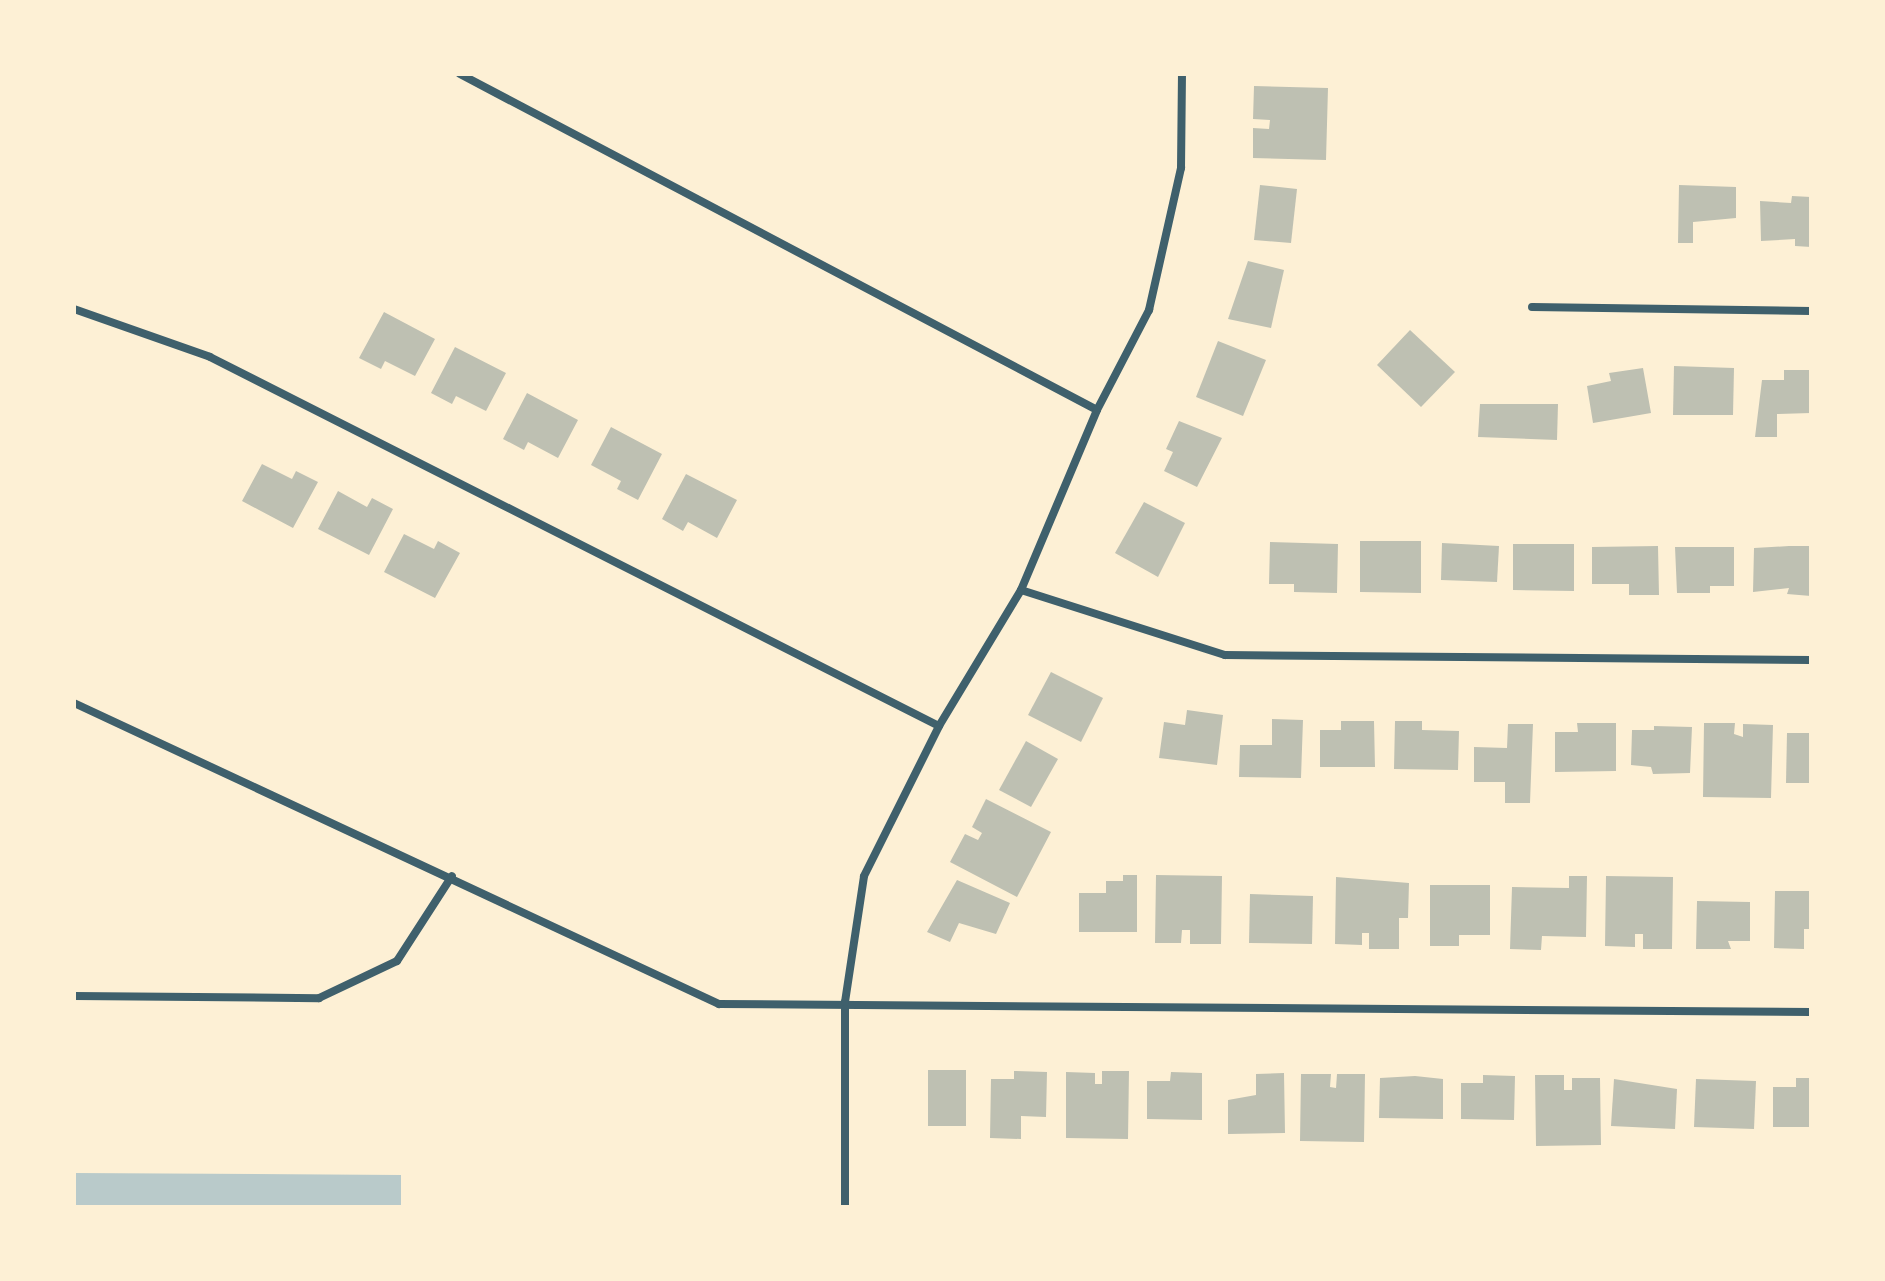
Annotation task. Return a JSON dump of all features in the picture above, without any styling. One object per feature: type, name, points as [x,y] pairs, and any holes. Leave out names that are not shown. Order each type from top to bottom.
[{"type":"street","points":[[460,74],[1097,410]]},
{"type":"street","points":[[845,1207],[845,1002],[864,876],[939,726],[1021,590],[1097,410],[1149,310],[1167,242],[1181,168],[1182,74]]},
{"type":"street","points":[[1532,307],[1811,311]]},
{"type":"street","points":[[74,309],[210,357],[939,726]]},
{"type":"street","points":[[1021,590],[1225,655],[1811,660]]},
{"type":"street","points":[[74,703],[452,876],[719,1004],[845,1002],[1811,1012]]},
{"type":"street","points":[[74,996],[319,998],[397,961],[452,876]]},
{"type":"shaded area","points":[[74,1173],[401,1175],[401,1207],[74,1207]]},
{"type":"building","points":[[1254,86],[1328,88],[1326,160],[1253,158],[1253,128],[1269,129],[1270,120],[1253,119]]},
{"type":"building","points":[[1260,185],[1297,189],[1291,243],[1254,240]]},
{"type":"building","points":[[1679,185],[1736,187],[1736,218],[1693,222],[1693,243],[1678,243]]},
{"type":"building","points":[[1792,196],[1811,197],[1811,247],[1795,246],[1795,239],[1761,241],[1760,201],[1791,203]]},
{"type":"building","points":[[1248,261],[1284,270],[1271,328],[1228,319]]},
{"type":"building","points":[[384,312],[435,339],[415,376],[385,361],[381,369],[359,358]]},
{"type":"building","points":[[1410,330],[1455,372],[1421,407],[1377,365]]},
{"type":"building","points":[[1218,341],[1266,360],[1243,416],[1196,397]]},
{"type":"building","points":[[455,347],[506,373],[486,411],[456,396],[452,404],[431,393]]},
{"type":"building","points":[[1674,366],[1734,368],[1733,415],[1673,415]]},
{"type":"building","points":[[1643,368],[1651,413],[1593,423],[1587,386],[1611,381],[1609,373]]},
{"type":"building","points":[[1784,370],[1811,370],[1811,413],[1777,414],[1777,437],[1755,437],[1762,380],[1784,380]]},
{"type":"building","points":[[527,393],[578,420],[558,458],[528,442],[524,450],[503,439]]},
{"type":"building","points":[[1480,404],[1558,404],[1557,440],[1478,437]]},
{"type":"building","points":[[1179,421],[1222,438],[1197,487],[1164,471],[1173,452],[1166,449]]},
{"type":"building","points":[[611,427],[662,454],[638,500],[617,489],[621,481],[591,465]]},
{"type":"building","points":[[262,464],[292,479],[296,471],[318,482],[293,528],[242,501]]},
{"type":"building","points":[[686,474],[737,500],[717,538],[688,522],[683,531],[662,519]]},
{"type":"building","points":[[338,491],[367,507],[372,498],[393,509],[369,555],[318,529]]},
{"type":"building","points":[[1144,502],[1185,523],[1158,577],[1115,553]]},
{"type":"building","points":[[404,534],[434,549],[438,541],[460,553],[435,598],[384,572]]},
{"type":"building","points":[[1360,541],[1421,541],[1421,593],[1360,592]]},
{"type":"building","points":[[1270,542],[1338,544],[1337,593],[1294,592],[1294,584],[1269,584]]},
{"type":"building","points":[[1442,543],[1499,546],[1497,582],[1441,580]]},
{"type":"building","points":[[1513,544],[1574,544],[1574,591],[1513,590]]},
{"type":"building","points":[[1658,546],[1659,595],[1629,595],[1629,584],[1592,584],[1592,547]]},
{"type":"building","points":[[1811,546],[1811,596],[1787,594],[1789,588],[1753,592],[1754,548]]},
{"type":"building","points":[[1675,547],[1734,547],[1734,586],[1710,586],[1710,593],[1677,593]]},
{"type":"building","points":[[1051,672],[1103,698],[1081,742],[1028,715]]},
{"type":"building","points":[[1187,710],[1223,715],[1217,765],[1159,758],[1164,722],[1185,725]]},
{"type":"building","points":[[1272,719],[1303,720],[1301,778],[1239,777],[1240,745],[1272,745]]},
{"type":"building","points":[[1341,721],[1374,721],[1375,767],[1320,767],[1320,730],[1341,730]]},
{"type":"building","points":[[1395,721],[1422,721],[1422,730],[1459,731],[1458,770],[1394,769]]},
{"type":"building","points":[[1577,723],[1616,723],[1616,771],[1555,772],[1555,732],[1578,732]]},
{"type":"building","points":[[1704,723],[1735,723],[1734,734],[1743,737],[1743,724],[1773,725],[1771,798],[1703,797]]},
{"type":"building","points":[[1508,724],[1533,724],[1530,803],[1505,803],[1505,782],[1474,782],[1474,747],[1507,748]]},
{"type":"building","points":[[1654,726],[1692,727],[1690,773],[1653,774],[1651,767],[1631,765],[1632,730],[1654,730]]},
{"type":"building","points":[[1787,733],[1811,733],[1811,783],[1786,783]]},
{"type":"building","points":[[1026,741],[1058,759],[1031,807],[999,790]]},
{"type":"building","points":[[986,799],[1051,832],[1017,897],[950,862],[965,834],[978,840],[982,833],[972,827]]},
{"type":"building","points":[[1123,875],[1137,875],[1137,932],[1079,932],[1079,893],[1106,893],[1106,881],[1123,881]]},
{"type":"building","points":[[1156,875],[1222,876],[1221,944],[1190,944],[1190,930],[1182,930],[1181,943],[1155,943]]},
{"type":"building","points":[[1569,876],[1587,876],[1586,937],[1542,936],[1541,950],[1510,949],[1512,887],[1569,888]]},
{"type":"building","points":[[1606,876],[1673,877],[1672,949],[1643,949],[1643,934],[1635,934],[1635,947],[1605,946]]},
{"type":"building","points":[[1336,877],[1409,883],[1408,918],[1399,918],[1399,949],[1369,949],[1369,933],[1362,933],[1362,945],[1335,944]]},
{"type":"building","points":[[957,880],[1010,903],[996,934],[959,923],[950,942],[927,932]]},
{"type":"building","points":[[1430,885],[1490,885],[1490,935],[1459,935],[1459,946],[1430,946]]},
{"type":"building","points":[[1775,891],[1811,891],[1811,929],[1804,929],[1804,949],[1774,948]]},
{"type":"building","points":[[1250,894],[1313,896],[1312,944],[1249,943]]},
{"type":"building","points":[[1697,901],[1750,902],[1750,941],[1728,941],[1731,949],[1696,949]]},
{"type":"building","points":[[928,1070],[966,1070],[966,1126],[928,1126]]},
{"type":"building","points":[[1014,1071],[1047,1072],[1046,1117],[1021,1116],[1021,1139],[990,1138],[991,1079],[1014,1079]]},
{"type":"building","points":[[1102,1071],[1129,1071],[1128,1139],[1066,1138],[1066,1072],[1095,1073],[1095,1084],[1102,1084]]},
{"type":"building","points":[[1171,1072],[1202,1073],[1202,1120],[1147,1119],[1147,1081],[1170,1081]]},
{"type":"building","points":[[1284,1073],[1285,1133],[1228,1134],[1228,1100],[1256,1095],[1256,1074]]},
{"type":"building","points":[[1301,1074],[1331,1074],[1330,1087],[1336,1088],[1337,1074],[1365,1074],[1364,1142],[1300,1141]]},
{"type":"building","points":[[1483,1075],[1515,1076],[1514,1120],[1461,1119],[1461,1083],[1483,1083]]},
{"type":"building","points":[[1535,1075],[1564,1075],[1564,1090],[1572,1090],[1572,1078],[1600,1078],[1601,1145],[1536,1146]]},
{"type":"building","points":[[1415,1076],[1443,1079],[1443,1119],[1379,1118],[1380,1078]]},
{"type":"building","points":[[1796,1078],[1811,1078],[1811,1127],[1773,1127],[1773,1087],[1796,1087]]},
{"type":"building","points":[[1614,1079],[1677,1089],[1675,1129],[1611,1126]]},
{"type":"building","points":[[1696,1079],[1756,1081],[1754,1129],[1694,1127]]}]
